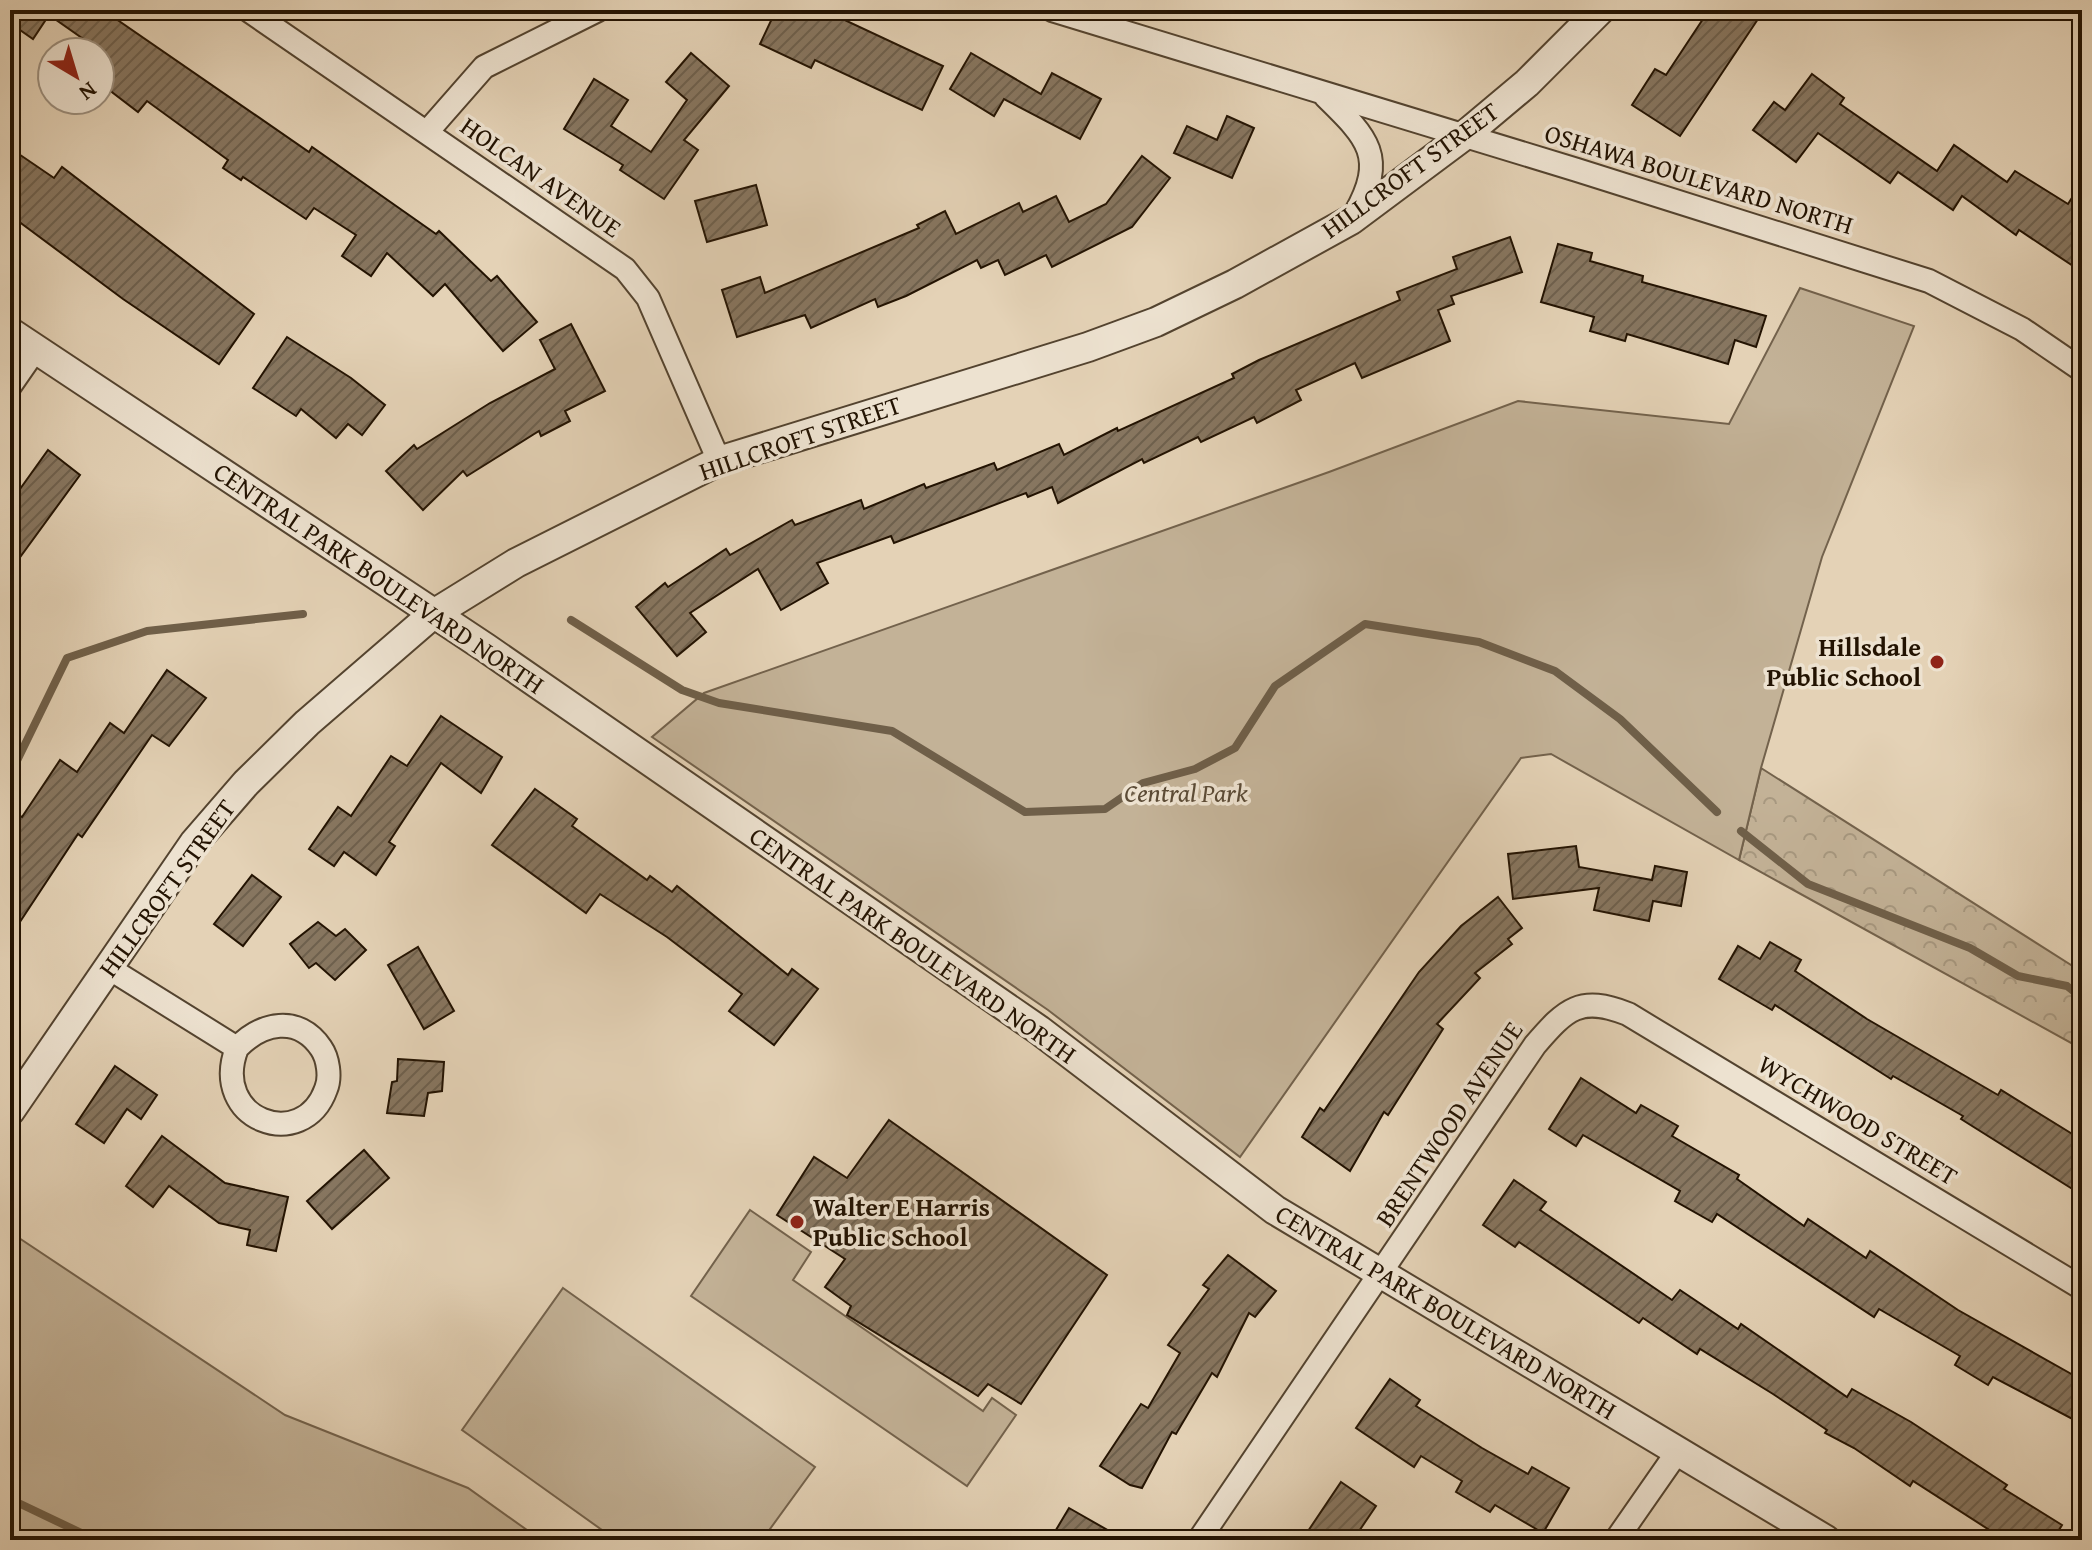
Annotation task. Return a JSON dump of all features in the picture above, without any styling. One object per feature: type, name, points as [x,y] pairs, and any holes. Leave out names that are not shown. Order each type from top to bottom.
[{"type":"street","name":"HOLCAN AVENUE","points":[[248,10],[625,269],[648,298],[719,461]]},
{"type":"street","points":[[427,132],[484,67],[598,10]]},
{"type":"street","name":"OSHAWA BOULEVARD NORTH","points":[[1052,10],[1326,96],[1465,135],[1929,281],[2022,329],[2082,370]]},
{"type":"street","name":"HILLCROFT STREET","points":[[10,1111],[194,843],[246,783],[317,713],[432,615],[516,563],[719,461],[1088,347],[1156,322],[1235,284],[1351,220],[1465,135],[1527,83],[1600,10]]},
{"type":"street","points":[[1326,96],[1361,131],[1370,151],[1369,189],[1351,220]]},
{"type":"street","name":"CENTRAL PARK BOULEVARD NORTH","points":[[10,332],[498,656],[1039,1030],[1275,1210],[1826,1540]]},
{"type":"street","points":[[10,386],[35,350]]},
{"type":"street","points":[[107,967],[237,1048]]},
{"type":"street","name":"BRENTWOOD AVENUE","points":[[1199,1540],[1535,1045],[1561,1015],[1580,1006],[1602,1003]]},
{"type":"street","name":"WYCHWOOD STREET","points":[[1602,1003],[1628,1014],[2082,1288]]},
{"type":"street","points":[[267,1026],[299,1029],[323,1050],[329,1073],[321,1101],[309,1114],[293,1122],[261,1121],[241,1106],[232,1089],[231,1064],[237,1048],[252,1033],[267,1026]]},
{"type":"street","points":[[1616,1540],[1678,1451]]},
{"type":"green space","name":"Central Park","points":[[1800,288],[1914,326],[1822,557],[1761,768],[1739,860],[1551,754],[1521,758],[1240,1157],[1048,1010],[652,737],[704,693],[1329,472],[1518,401],[1729,424]]},
{"type":"green space","points":[[1761,768],[2082,972],[2082,1049],[1739,860]]},
{"type":"green space","points":[[750,1210],[811,1252],[793,1280],[983,1411],[992,1398],[1016,1415],[967,1486],[691,1296]]},
{"type":"green space","points":[[10,1232],[285,1415],[468,1488],[541,1540],[10,1540]]},
{"type":"green space","points":[[563,1288],[815,1467],[762,1540],[616,1540],[462,1430]]},
{"type":"building","points":[[10,10],[103,10],[309,152],[312,147],[436,234],[439,231],[491,281],[497,276],[537,322],[503,351],[445,284],[433,296],[387,253],[371,276],[342,256],[356,235],[314,208],[306,219],[243,177],[241,180],[223,168],[228,160],[147,101],[138,112],[116,95],[116,36],[79,36],[49,15],[33,39],[10,23]]},
{"type":"building","points":[[776,10],[838,10],[836,16],[943,66],[922,110],[815,60],[811,68],[760,44]]},
{"type":"building","points":[[1709,10],[1764,10],[1680,136],[1632,105],[1655,69],[1666,75]]},
{"type":"building","points":[[691,53],[729,86],[684,140],[698,150],[664,199],[620,170],[623,165],[564,129],[594,79],[628,100],[611,126],[651,152],[687,100],[666,82]]},
{"type":"building","points":[[971,53],[1041,94],[1052,73],[1101,99],[1080,139],[1004,99],[994,116],[950,89]]},
{"type":"building","points":[[1812,74],[1844,98],[1840,104],[1937,171],[1954,145],[2007,182],[2015,171],[2068,204],[2082,182],[2082,272],[2019,230],[2016,235],[1962,196],[1953,210],[1898,172],[1890,183],[1818,133],[1796,162],[1753,130],[1774,102],[1785,110]]},
{"type":"building","points":[[1227,116],[1254,128],[1232,178],[1174,153],[1187,126],[1217,140]]},
{"type":"building","points":[[10,148],[54,178],[62,167],[254,314],[219,364],[123,299],[10,215]]},
{"type":"building","points":[[1142,156],[1170,178],[1132,227],[1052,267],[1046,255],[1005,275],[998,260],[981,268],[977,260],[878,307],[875,299],[811,328],[805,315],[737,337],[722,290],[760,277],[765,293],[919,228],[917,225],[945,211],[956,234],[1019,203],[1023,212],[1056,196],[1069,222],[1106,204]]},
{"type":"building","points":[[756,185],[767,225],[707,242],[695,201]]},
{"type":"building","points":[[1510,237],[1522,272],[1451,296],[1454,304],[1438,310],[1450,341],[1362,378],[1355,363],[1296,390],[1301,400],[1257,423],[1254,417],[1201,442],[1198,437],[1144,463],[1142,459],[1058,503],[1052,487],[1028,497],[1026,493],[894,543],[891,536],[817,563],[828,583],[781,610],[758,569],[690,613],[706,632],[677,656],[636,607],[665,583],[668,587],[726,549],[730,555],[792,520],[795,525],[861,500],[864,509],[924,484],[926,488],[994,463],[997,470],[1059,444],[1064,455],[1117,428],[1118,431],[1234,378],[1232,374],[1259,360],[1400,300],[1397,292],[1457,269],[1453,257]]},
{"type":"building","points":[[1558,244],[1592,253],[1590,261],[1643,276],[1642,282],[1766,316],[1756,347],[1735,340],[1728,364],[1627,334],[1625,341],[1590,331],[1594,317],[1541,302]]},
{"type":"building","points":[[571,324],[605,391],[565,411],[570,421],[541,436],[539,431],[467,476],[463,471],[423,510],[386,471],[414,445],[417,449],[490,403],[555,369],[540,340]]},
{"type":"building","points":[[287,337],[351,378],[385,405],[362,435],[348,424],[336,438],[301,409],[296,416],[253,388]]},
{"type":"building","points":[[48,450],[80,475],[10,571],[10,503]]},
{"type":"building","points":[[167,670],[206,698],[169,746],[152,735],[82,837],[78,834],[10,937],[10,810],[22,817],[60,760],[77,772],[110,723],[124,733]]},
{"type":"building","points":[[441,716],[502,757],[481,793],[441,763],[389,842],[395,846],[376,875],[344,852],[334,866],[309,849],[338,807],[351,816],[391,756],[407,766]]},
{"type":"building","points":[[535,789],[577,819],[572,826],[647,880],[650,876],[672,892],[677,886],[788,975],[792,969],[818,989],[774,1045],[729,1011],[742,994],[667,937],[600,894],[586,913],[492,845]]},
{"type":"building","points":[[1576,846],[1579,867],[1652,880],[1655,866],[1687,872],[1681,906],[1653,901],[1649,921],[1594,910],[1599,888],[1513,899],[1508,854]]},
{"type":"building","points":[[252,875],[281,897],[243,946],[214,924]]},
{"type":"building","points":[[1498,897],[1522,928],[1508,939],[1512,944],[1475,973],[1480,978],[1437,1024],[1443,1029],[1388,1115],[1384,1112],[1350,1171],[1302,1137],[1320,1108],[1324,1111],[1419,972],[1461,926]]},
{"type":"building","points":[[318,922],[336,936],[345,929],[366,950],[335,980],[316,963],[309,968],[290,944]]},
{"type":"building","points":[[1770,942],[1801,960],[1795,971],[1867,1019],[1998,1095],[2001,1090],[2082,1140],[2082,1195],[1961,1119],[1963,1116],[1893,1076],[1891,1079],[1775,1005],[1772,1010],[1719,979],[1738,946],[1760,959]]},
{"type":"building","points":[[418,947],[454,1011],[424,1029],[388,965]]},
{"type":"building","points":[[398,1059],[444,1062],[442,1091],[428,1093],[424,1116],[387,1113],[392,1082],[397,1081]]},
{"type":"building","points":[[115,1066],[157,1095],[141,1119],[127,1109],[104,1143],[76,1124]]},
{"type":"building","points":[[1581,1078],[1636,1113],[1641,1105],[1678,1126],[1672,1136],[1739,1175],[1737,1179],[1804,1226],[1808,1219],[1866,1258],[1870,1251],[1958,1310],[2082,1380],[2082,1424],[1993,1377],[1988,1385],[1955,1365],[1960,1356],[1879,1309],[1874,1317],[1717,1214],[1712,1222],[1675,1201],[1680,1191],[1583,1135],[1576,1146],[1549,1129]]},
{"type":"building","points":[[889,1120],[1107,1275],[1021,1404],[988,1384],[978,1396],[847,1315],[851,1306],[825,1287],[845,1259],[777,1215],[814,1157],[847,1178]]},
{"type":"building","points":[[162,1136],[225,1183],[288,1197],[276,1251],[247,1245],[250,1230],[219,1223],[169,1186],[153,1207],[126,1186]]},
{"type":"building","points":[[364,1150],[389,1178],[332,1229],[307,1201]]},
{"type":"building","points":[[1514,1180],[1546,1202],[1540,1210],[1672,1300],[1680,1290],[1738,1329],[1741,1324],[1847,1397],[1852,1389],[1911,1422],[2007,1485],[2004,1489],[2062,1525],[2053,1540],[2005,1540],[1913,1481],[1910,1486],[1854,1448],[1825,1433],[1827,1430],[1700,1349],[1697,1354],[1643,1318],[1639,1323],[1519,1242],[1515,1247],[1483,1225]]},
{"type":"building","points":[[1228,1255],[1276,1291],[1255,1317],[1249,1313],[1217,1377],[1212,1373],[1176,1434],[1172,1432],[1142,1488],[1130,1485],[1100,1466],[1141,1404],[1148,1408],[1180,1353],[1168,1345],[1209,1289],[1203,1285]]},
{"type":"building","points":[[1390,1379],[1420,1400],[1416,1406],[1482,1448],[1528,1474],[1532,1467],[1569,1488],[1543,1533],[1495,1505],[1490,1512],[1456,1492],[1462,1481],[1421,1456],[1414,1467],[1356,1428]]},
{"type":"building","points":[[1341,1482],[1376,1506],[1353,1540],[1302,1540]]},
{"type":"building","points":[[1069,1508],[1125,1540],[1050,1540]]},
{"type":"waterway","points":[[10,775],[67,658],[147,631],[303,614]]},
{"type":"waterway","points":[[571,620],[682,690],[719,703],[892,731],[1025,812],[1105,809],[1143,783],[1195,769],[1235,748],[1275,686],[1365,624],[1479,642],[1555,671],[1620,719],[1717,812]]},
{"type":"waterway","points":[[1741,831],[1808,884],[1970,948],[2018,976],[2067,986],[2082,998]]},
{"type":"waterway","points":[[10,1499],[96,1540]]},
{"type":"place","name":"Hillsdale Public School","points":[[1937,662]]},
{"type":"place","name":"Walter E Harris Public School","points":[[797,1222]]}]
